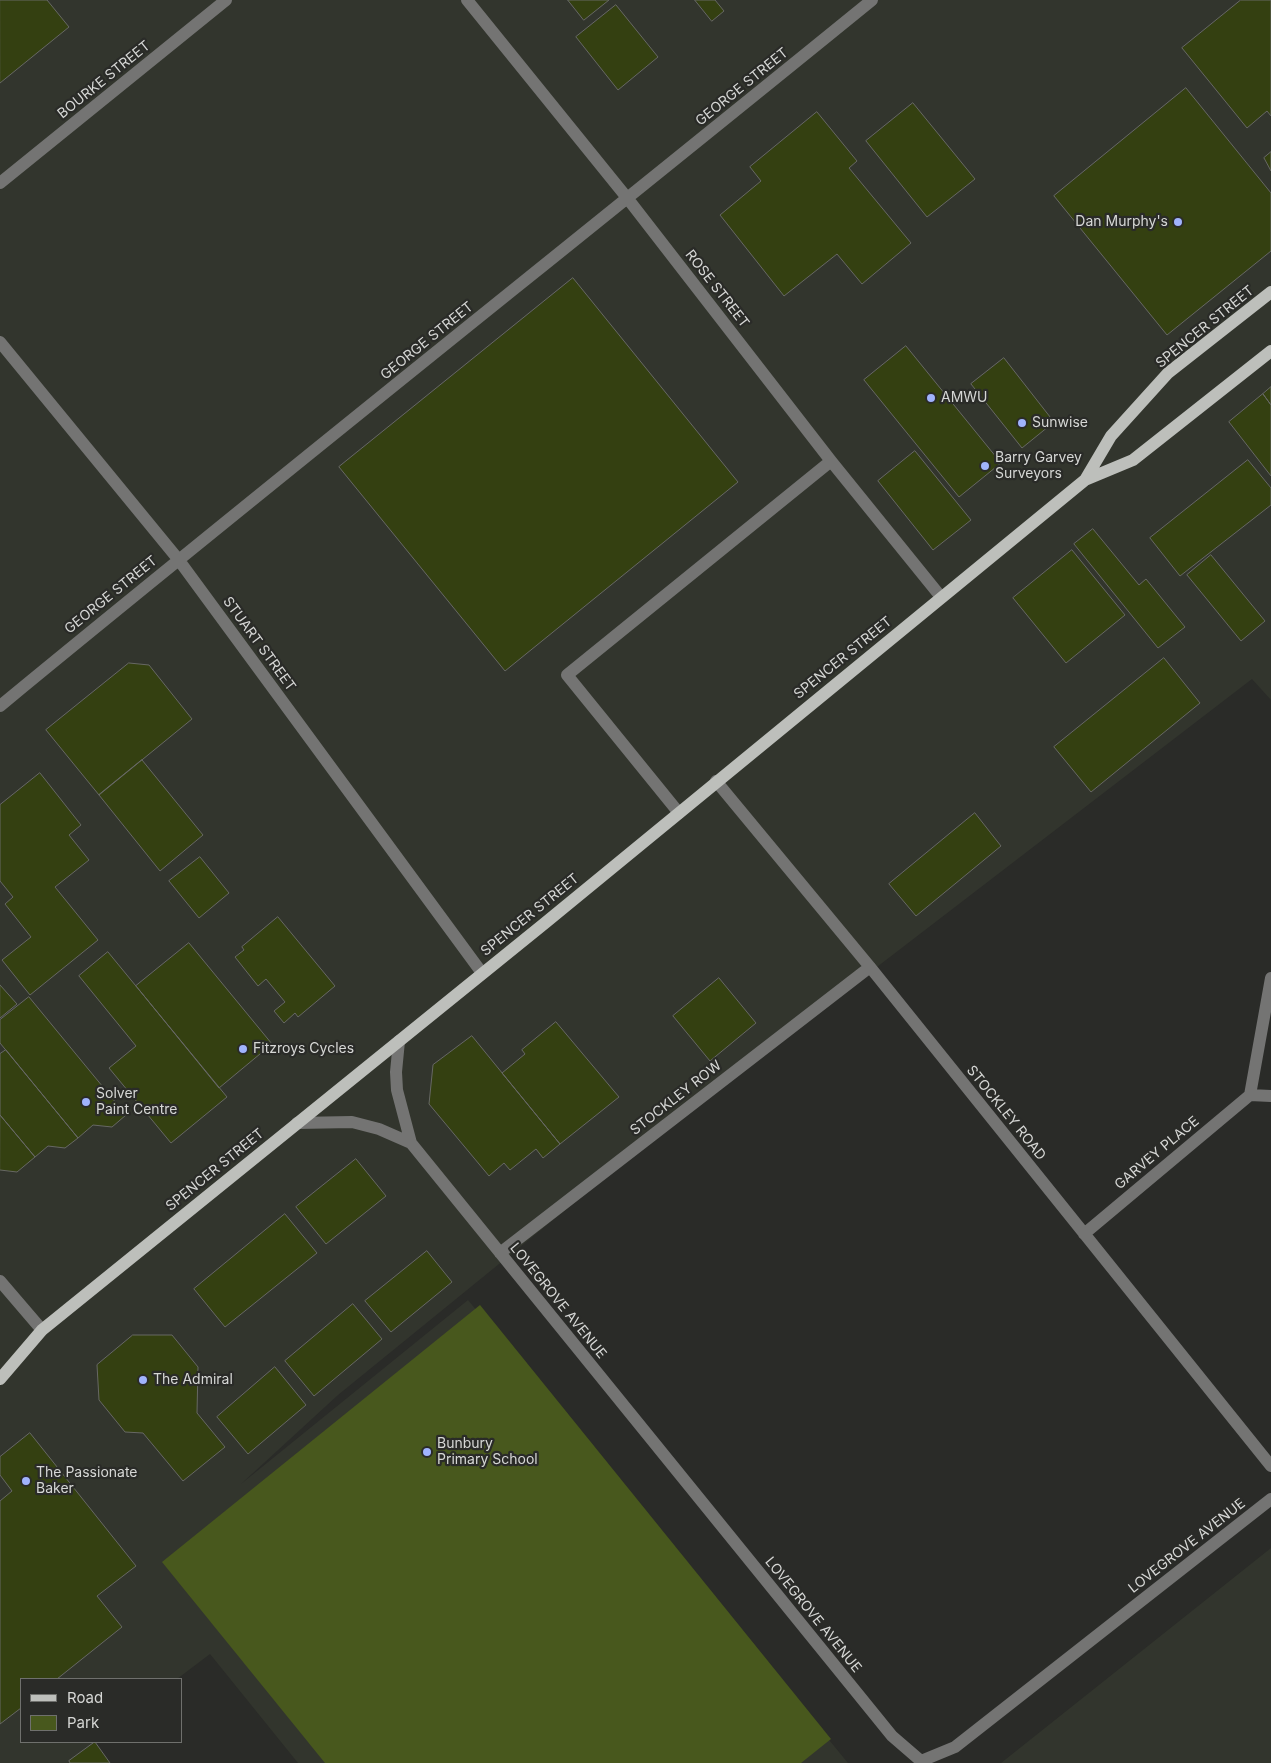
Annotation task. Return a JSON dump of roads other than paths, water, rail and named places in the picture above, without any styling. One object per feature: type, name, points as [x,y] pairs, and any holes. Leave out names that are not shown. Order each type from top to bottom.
[{"type":"main road","name":"SPENCER STREET","points":[[1085,480],[1111,436],[1168,373],[1271,292]]},
{"type":"main road","name":"SPENCER STREET","points":[[0,1379],[42,1330],[399,1041],[1085,480],[1133,460],[1271,351]]},
{"type":"street","name":"BOURKE STREET","points":[[0,183],[226,0]]},
{"type":"street","name":"ROSE STREET","points":[[467,0],[628,199],[831,461],[941,597]]},
{"type":"street","name":"GEORGE STREET","points":[[0,706],[178,559],[628,199],[872,0]]},
{"type":"street","name":"STUART STREET","points":[[0,342],[178,559],[482,973]]},
{"type":"street","points":[[678,813],[567,675],[831,461]]},
{"type":"street","name":"STOCKLEY ROAD","points":[[716,781],[870,967],[1271,1466]]},
{"type":"street","name":"STOCKLEY ROW","points":[[500,1253],[870,967]]},
{"type":"street","points":[[1271,978],[1250,1095],[1271,1096]]},
{"type":"street","name":"LOVEGROVE AVENUE","points":[[399,1041],[396,1072],[397,1090],[411,1143],[892,1736],[921,1761],[955,1748],[1271,1499]]},
{"type":"street","name":"GARVEY PLACE","points":[[1084,1234],[1250,1095]]},
{"type":"street","name":"LOVEGROVE AVENUE","points":[[297,1122],[352,1122],[379,1129],[411,1143]]},
{"type":"street","points":[[0,1281],[42,1330]]},
{"type":"place","name":"Dan Murphy's","points":[[1178,222]]},
{"type":"place","name":"AMWU","points":[[931,398]]},
{"type":"place","name":"Sunwise","points":[[1022,423]]},
{"type":"place","name":"Barry Garvey Surveyors","points":[[985,466]]},
{"type":"place","name":"Fitzroys Cycles","points":[[243,1049]]},
{"type":"place","name":"Solver Paint Centre","points":[[86,1102]]},
{"type":"place","name":"The Admiral","points":[[143,1380]]},
{"type":"place","name":"Bunbury Primary School","points":[[427,1452]]},
{"type":"place","name":"The Passionate Baker","points":[[26,1481]]}]
